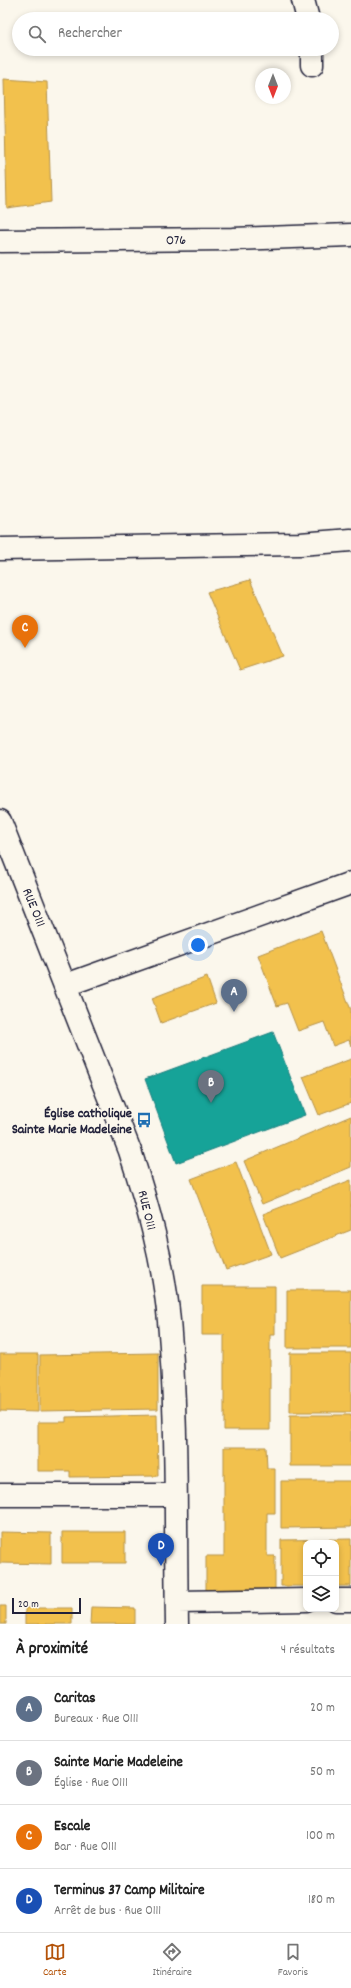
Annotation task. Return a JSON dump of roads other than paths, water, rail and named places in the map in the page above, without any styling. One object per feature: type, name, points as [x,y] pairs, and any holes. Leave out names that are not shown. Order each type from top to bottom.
[{"type":"street","points":[[303,0],[306,12]]},
{"type":"street","name":"O76","points":[[0,241],[232,239],[351,235]]},
{"type":"street","points":[[0,548],[300,544],[351,540]]},
{"type":"street","name":"RUE O111","points":[[0,821],[66,985],[130,1151],[147,1202],[158,1251],[169,1320],[174,1391],[177,1624]]},
{"type":"street","points":[[66,985],[351,883]]},
{"type":"street","points":[[0,1495],[175,1495]]},
{"type":"street","points":[[177,1602],[303,1600]]},
{"type":"street","points":[[339,1600],[351,1600]]},
{"type":"place","name":"Escale","points":[[25,648]]},
{"type":"place","name":"Caritas","points":[[234,1012]]},
{"type":"place","name":"Sainte Marie Madeleine","points":[[211,1103]]},
{"type":"place","name":"Église catholique Sainte Marie Madeleine","points":[[144,1120]]},
{"type":"place","name":"Terminus 37 Camp Militaire","points":[[161,1566]]}]
